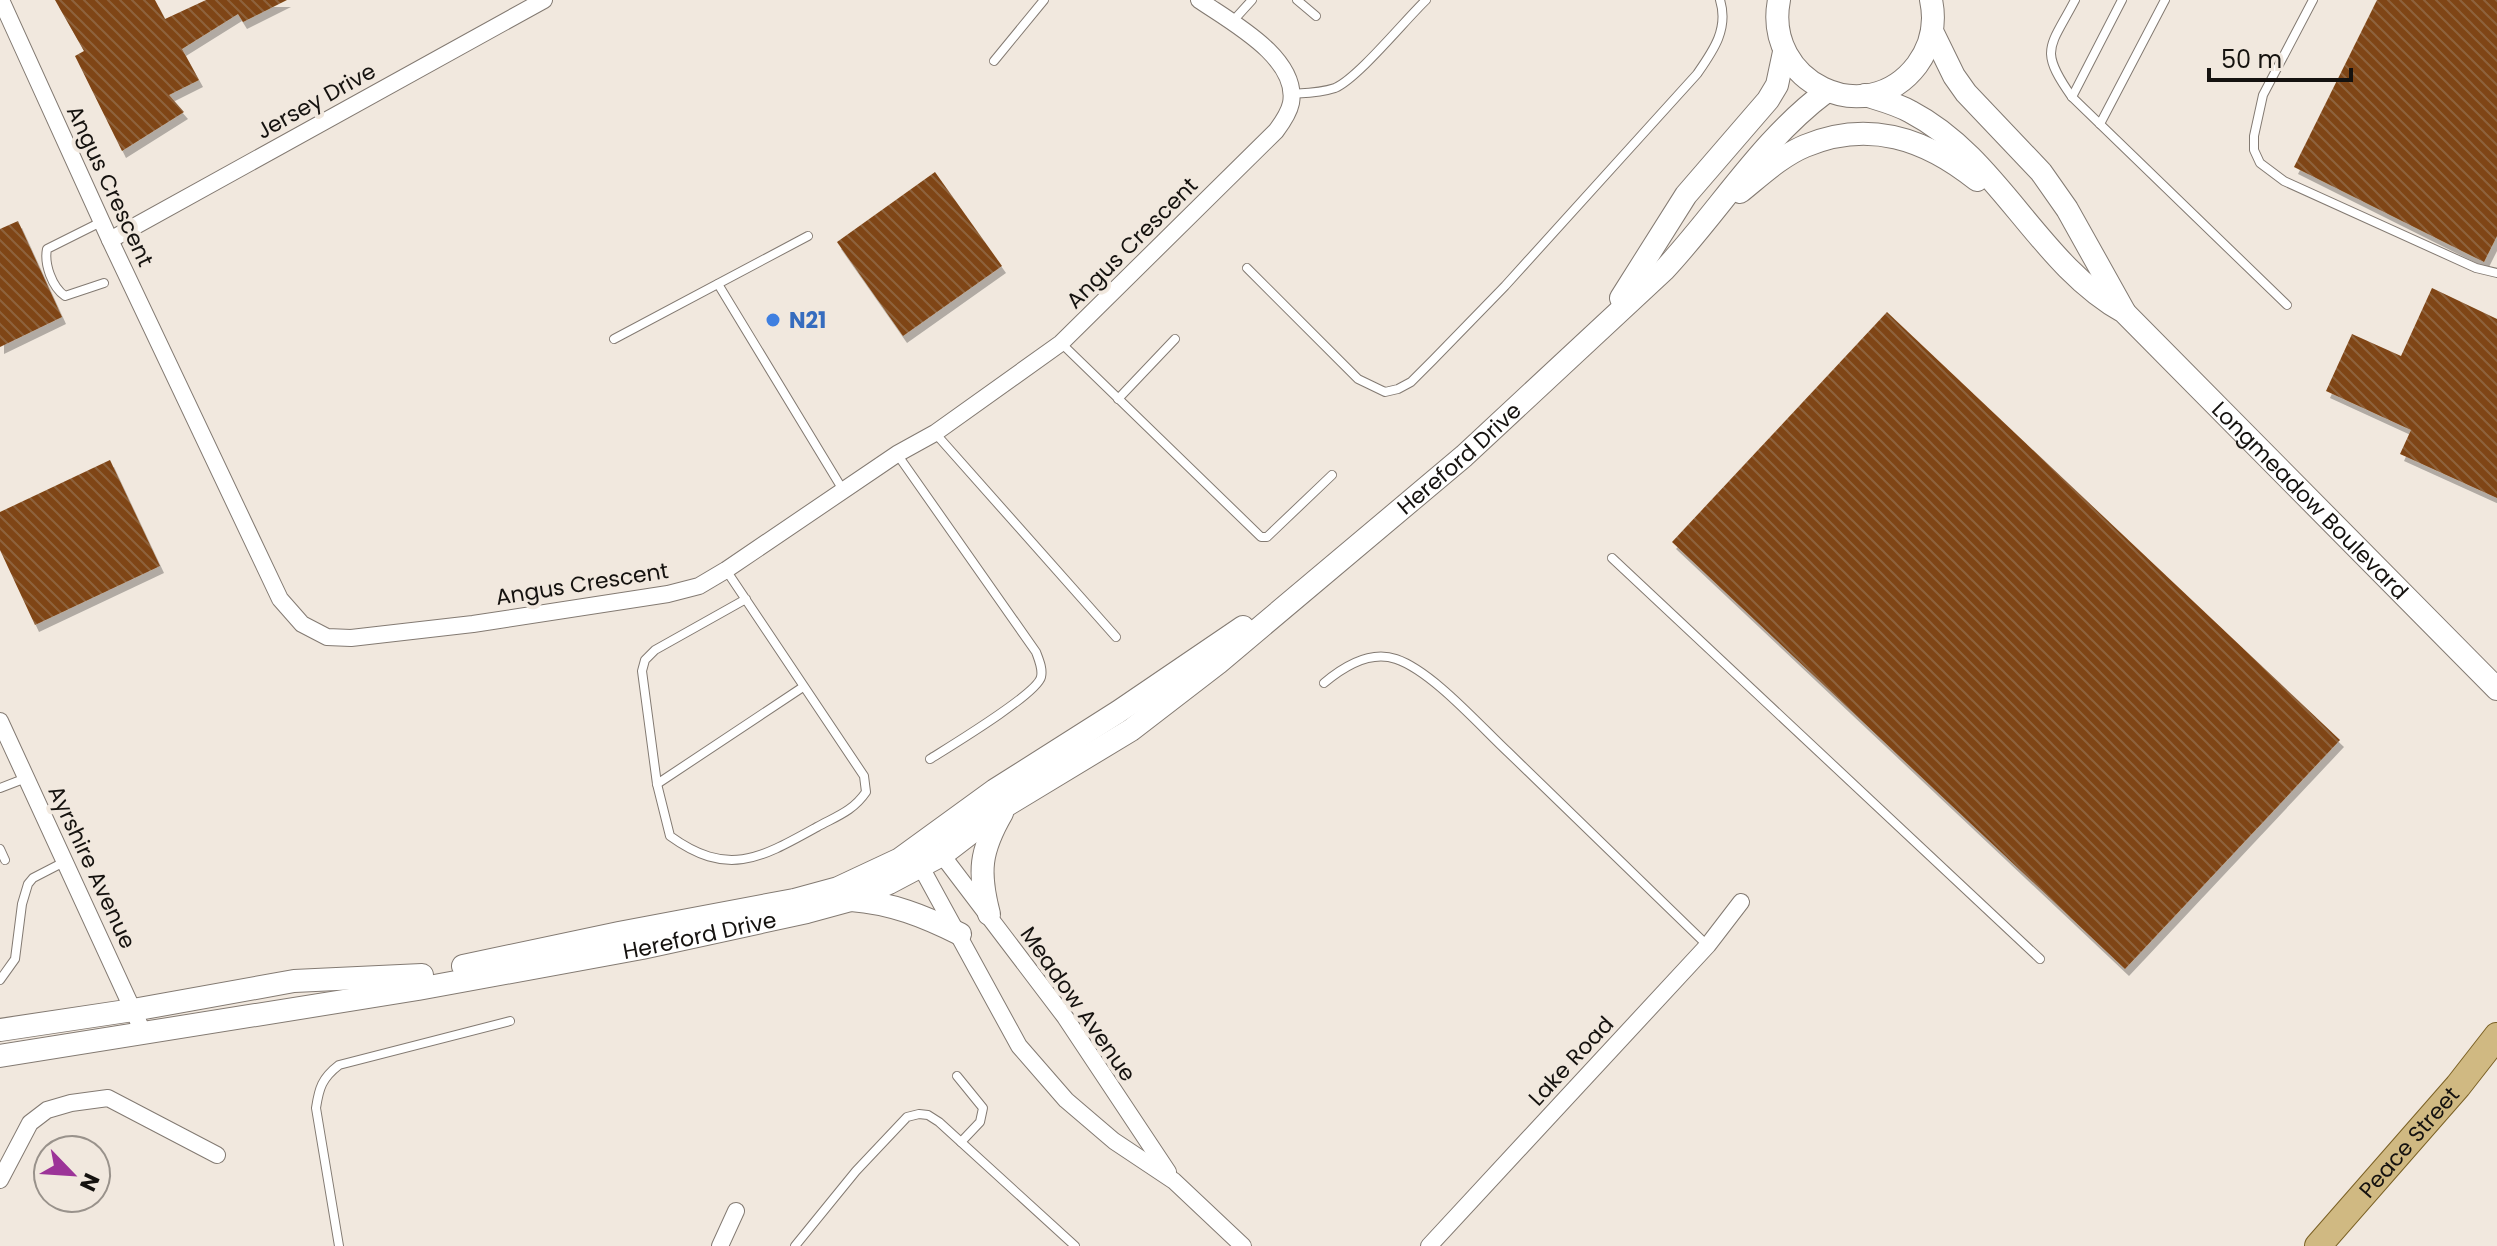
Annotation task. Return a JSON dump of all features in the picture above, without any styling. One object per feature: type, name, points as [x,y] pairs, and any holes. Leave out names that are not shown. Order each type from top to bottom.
[{"type":"main road","name":"Peace Street","points":[[2318,1246],[2458,1086],[2497,1036]]},
{"type":"street","name":"Angus Crescent","points":[[1,0],[110,240],[280,599],[302,624],[327,637],[351,638],[473,624],[668,594],[699,586],[897,454],[935,433],[1061,343],[1276,131],[1291,106],[1291,94]]},
{"type":"street","name":"Jersey Drive","points":[[110,240],[544,0]]},
{"type":"street","points":[[1199,0],[1269,50],[1289,79],[1291,94]]},
{"type":"street","points":[[1779,0],[1778,33],[1784,52],[1795,69],[1810,82],[1846,96],[1865,95],[1889,88],[1909,74],[1924,55],[1932,31],[1931,0]]},
{"type":"street","name":"Longmeadow Boulevard","points":[[1932,31],[1966,93],[2050,184],[2124,312]]},
{"type":"street","name":"Hereford Drive","points":[[1608,320],[1686,195],[1768,100],[1777,85],[1784,52]]},
{"type":"street","name":"Hereford Drive","points":[[0,1056],[542,967],[737,929],[851,900],[1131,730],[1218,663],[1464,456],[1664,270],[1718,209],[1784,126],[1827,91]]},
{"type":"street","name":"Longmeadow Boulevard","points":[[1865,95],[1893,104],[1930,124],[1958,146],[2073,273],[2103,300],[2124,312],[2497,689]]},
{"type":"street","points":[[1718,209],[1804,146],[1835,137],[1870,134],[1895,135],[1926,146],[1961,167],[2021,216]]},
{"type":"street","name":"Hereford Drive","points":[[0,1030],[294,981],[418,976],[794,900],[838,888],[922,859],[940,831],[995,790],[1305,588]]},
{"type":"street","name":"Ayrshire Avenue","points":[[0,721],[5,743],[27,778],[143,1032]]},
{"type":"street","points":[[989,914],[981,884],[982,865],[993,829],[1007,805]]},
{"type":"street","name":"Meadow Avenue","points":[[922,859],[942,904],[1019,1046],[1056,1089],[1114,1141],[1174,1181],[1243,1246]]},
{"type":"street","name":"Meadow Avenue","points":[[922,859],[989,914],[1065,1017],[1174,1181]]},
{"type":"street","points":[[851,900],[876,902],[912,912],[960,934]]},
{"type":"street","name":"Lake Road","points":[[1429,1246],[1708,945],[1741,902]]},
{"type":"street","points":[[0,1180],[30,1123],[47,1110],[96,1099],[108,1098],[127,1106],[217,1155]]},
{"type":"street","points":[[720,1246],[736,1211]]},
{"type":"lane","points":[[994,61],[1044,0]]},
{"type":"lane","points":[[1232,23],[1252,0]]},
{"type":"lane","points":[[1297,0],[1316,16]]},
{"type":"lane","points":[[1291,94],[1318,93],[1339,86],[1426,0]]},
{"type":"lane","points":[[1247,268],[1358,379],[1385,392],[1398,389],[1422,371],[1505,286],[1697,74],[1720,38],[1723,23],[1720,0]]},
{"type":"lane","points":[[2075,0],[2051,46],[2053,70],[2072,97],[2287,305]]},
{"type":"lane","points":[[2072,97],[2122,0]]},
{"type":"lane","points":[[2100,124],[2165,0]]},
{"type":"lane","points":[[2313,0],[2263,95],[2256,116],[2254,150],[2260,163],[2297,187],[2476,268],[2497,273]]},
{"type":"lane","points":[[102,222],[56,242],[47,249],[45,257],[53,282],[65,296],[104,283]]},
{"type":"lane","points":[[614,339],[808,236]]},
{"type":"lane","points":[[718,284],[843,490]]},
{"type":"lane","points":[[1118,399],[1175,339]]},
{"type":"lane","points":[[1061,343],[1261,537],[1267,537],[1332,475]]},
{"type":"lane","points":[[935,433],[1116,637]]},
{"type":"lane","points":[[897,454],[1036,652],[1041,666],[1041,678],[1028,694],[930,759]]},
{"type":"lane","points":[[1612,558],[2040,959]]},
{"type":"lane","points":[[726,570],[746,599],[803,687],[864,776],[866,792],[856,806],[765,855],[731,860],[693,853],[670,836],[657,784],[642,671],[645,660],[655,650],[746,599]]},
{"type":"lane","points":[[1324,683],[1339,670],[1375,657],[1393,658],[1412,665],[1491,736],[1708,945]]},
{"type":"lane","points":[[657,784],[803,687]]},
{"type":"lane","points":[[0,788],[27,778]]},
{"type":"lane","points":[[0,849],[5,860]]},
{"type":"lane","points":[[0,980],[15,959],[22,904],[28,884],[33,878],[65,862]]},
{"type":"lane","points":[[339,1246],[316,1108],[319,1088],[325,1076],[339,1065],[510,1021]]},
{"type":"lane","points":[[957,1076],[983,1108],[980,1122],[961,1142]]},
{"type":"lane","points":[[795,1246],[856,1171],[907,1117],[919,1114],[928,1115],[961,1142],[1075,1246]]},
{"type":"building","points":[[55,0],[155,0],[165,19],[206,0],[287,0],[243,22],[238,14],[182,49],[199,80],[169,95],[184,112],[122,151],[75,56],[84,51]]},
{"type":"building","points":[[2377,0],[2497,0],[2497,236],[2484,262],[2294,167]]},
{"type":"building","points":[[935,172],[1002,266],[903,336],[837,242]]},
{"type":"building","points":[[18,221],[62,317],[0,347],[0,229]]},
{"type":"building","points":[[2432,288],[2497,319],[2497,498],[2400,454],[2411,430],[2326,391],[2352,334],[2401,356]]},
{"type":"building","points":[[1887,312],[2340,740],[2125,969],[1672,542]]},
{"type":"building","points":[[110,460],[160,566],[35,625],[0,550],[0,512]]},
{"type":"place","name":"N21","points":[[773,320]]}]
